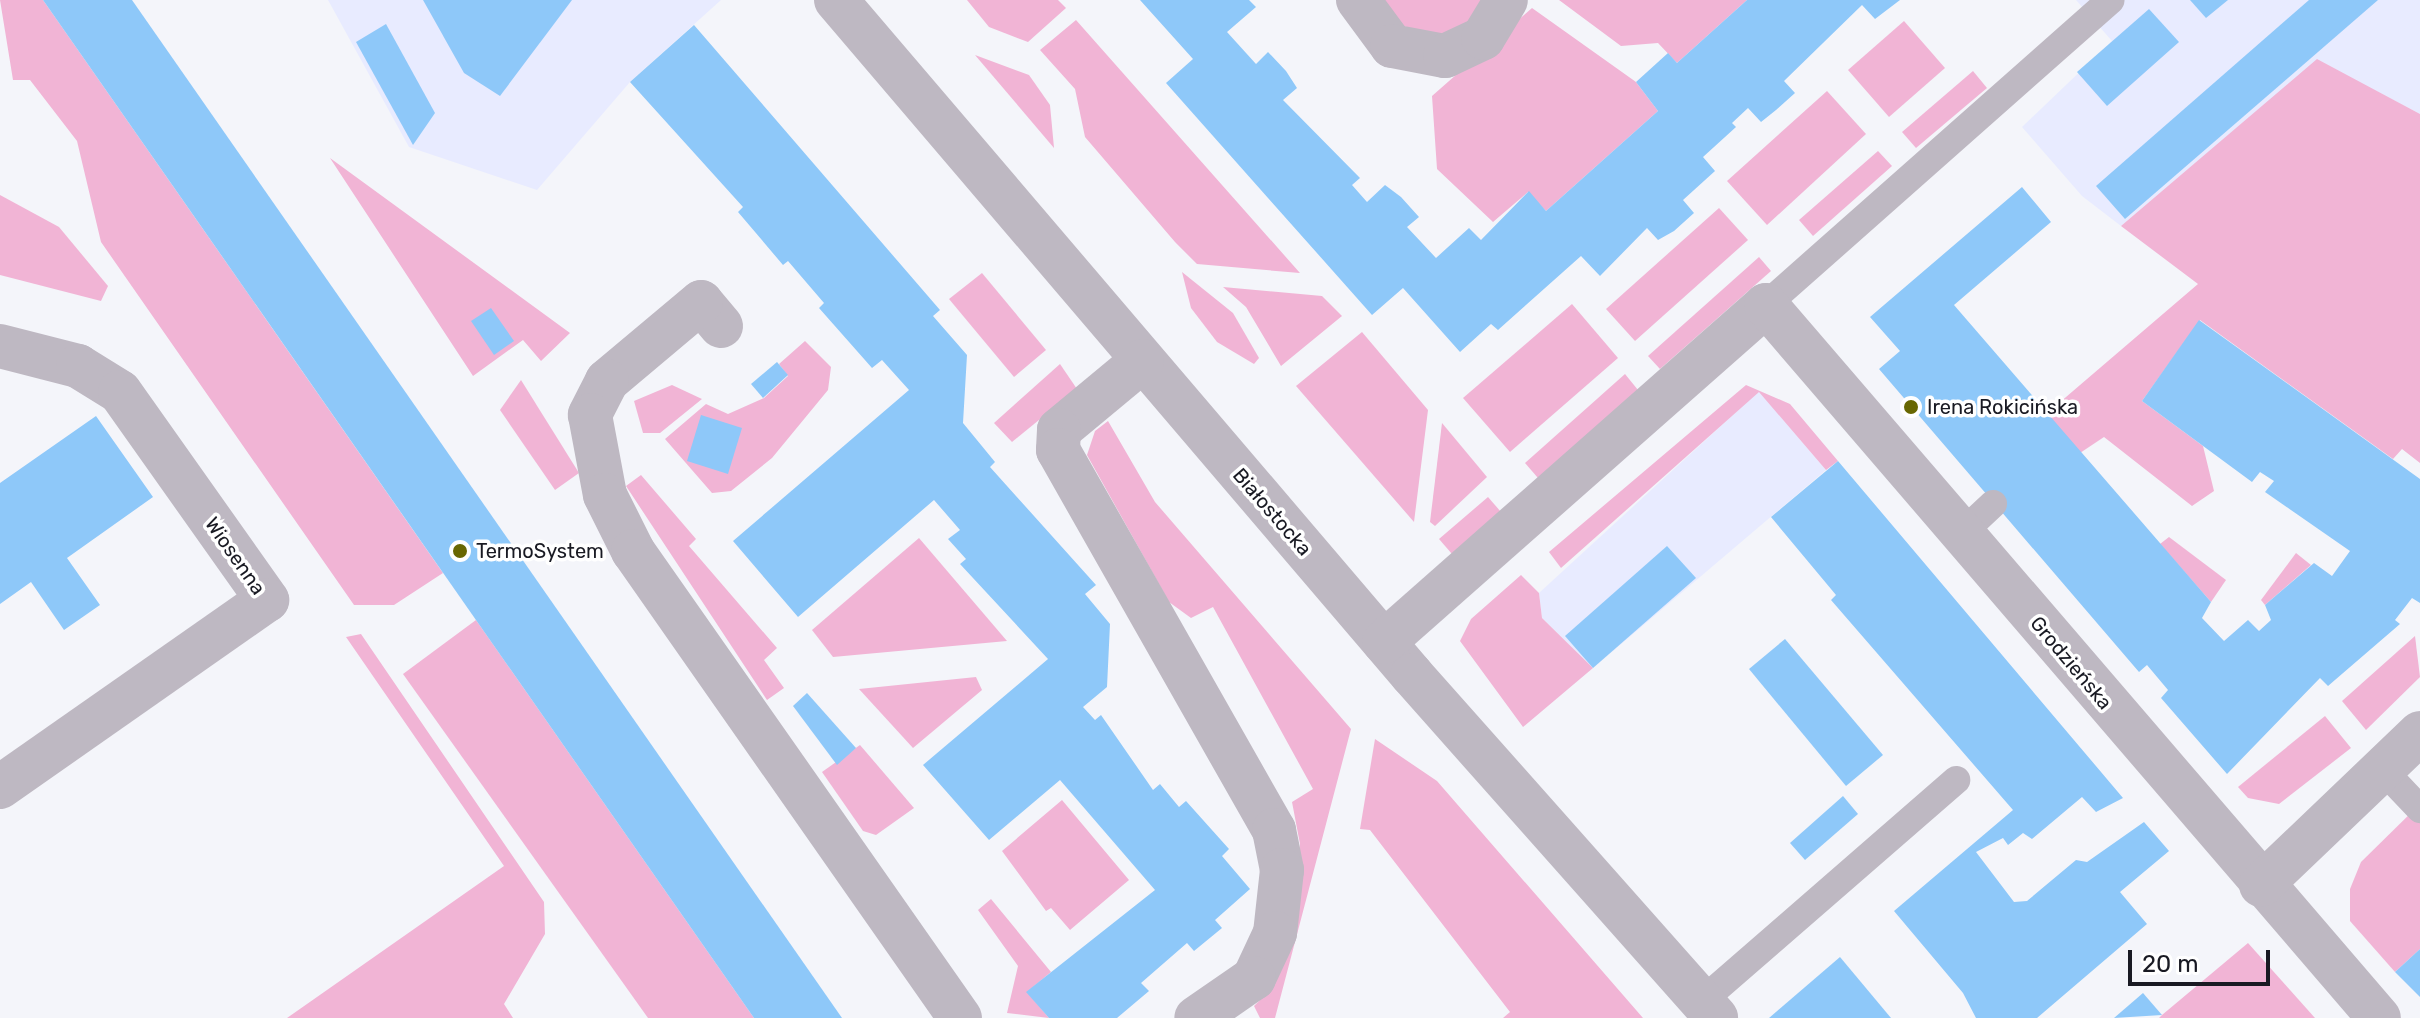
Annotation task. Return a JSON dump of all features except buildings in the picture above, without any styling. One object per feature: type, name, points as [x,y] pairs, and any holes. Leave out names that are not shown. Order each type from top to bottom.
[{"type":"street","name":"Białostocka","points":[[836,0],[1384,642],[1709,1010]]},
{"type":"street","points":[[1358,0],[1392,46],[1445,56],[1483,38],[1506,0]]},
{"type":"street","points":[[721,326],[701,302],[607,381],[590,415],[605,495],[633,551],[960,1018]]},
{"type":"street","points":[[1384,642],[1766,305]]},
{"type":"street","name":"Grodzieńska","points":[[1766,305],[2261,885],[2379,1018]]},
{"type":"street","name":"Wiosenna","points":[[0,346],[78,366],[120,392],[267,600],[0,787]]},
{"type":"street","points":[[1142,361],[1059,430],[1058,450],[1274,830],[1282,870],[1275,933],[1254,978],[1196,1018]]},
{"type":"street","points":[[2261,885],[2420,733]]},
{"type":"lane","points":[[1766,305],[2111,0]]},
{"type":"lane","points":[[1961,534],[1993,504]]},
{"type":"lane","points":[[2383,770],[2420,809]]},
{"type":"lane","points":[[1709,1010],[1956,780]]},
{"type":"shaded area","points":[[0,0],[43,0],[443,573],[394,605],[354,605],[101,242],[77,141],[30,80],[13,80]]},
{"type":"shaded area","points":[[328,0],[721,0],[630,82],[537,190],[409,147]]},
{"type":"shaded area","points":[[967,0],[1058,0],[1066,8],[1028,42],[989,27]]},
{"type":"shaded area","points":[[1379,0],[1489,0],[1463,29],[1430,36],[1399,24]]},
{"type":"shaded area","points":[[1559,0],[1747,0],[1677,63],[1658,43],[1621,46]]},
{"type":"shaded area","points":[[2076,0],[2420,0],[2420,114],[2317,60],[2121,226],[2082,196],[2022,127],[2112,41]]},
{"type":"shaded area","points":[[1532,8],[1636,82],[1658,111],[1546,211],[1528,192],[1493,222],[1437,169],[1432,96]]},
{"type":"shaded area","points":[[1076,20],[1300,273],[1197,264],[1175,242],[1085,137],[1075,89],[1040,50]]},
{"type":"shaded area","points":[[1904,21],[1945,68],[1889,117],[1848,70]]},
{"type":"shaded area","points":[[975,55],[1029,75],[1050,105],[1054,148]]},
{"type":"shaded area","points":[[2317,59],[2420,114],[2420,463],[2402,449],[2393,459],[2200,320],[2142,401],[2203,446],[2214,491],[2192,506],[2104,437],[2080,453],[2045,415],[2198,284],[2121,226]]},
{"type":"shaded area","points":[[1973,71],[1987,88],[1916,148],[1902,132]]},
{"type":"shaded area","points":[[1827,91],[1866,134],[1767,225],[1727,181]]},
{"type":"shaded area","points":[[1878,151],[1892,166],[1813,236],[1799,220]]},
{"type":"shaded area","points":[[330,158],[570,333],[541,361],[523,340],[473,376]]},
{"type":"shaded area","points":[[0,195],[59,227],[108,286],[101,301],[0,275]]},
{"type":"shaded area","points":[[1719,208],[1748,240],[1635,341],[1606,309]]},
{"type":"shaded area","points":[[1759,257],[1771,271],[1660,369],[1648,356]]},
{"type":"shaded area","points":[[1182,272],[1233,313],[1259,358],[1254,364],[1217,342],[1191,308]]},
{"type":"shaded area","points":[[982,273],[1046,350],[1014,377],[949,299]]},
{"type":"shaded area","points":[[1223,287],[1322,296],[1342,316],[1281,366],[1246,307]]},
{"type":"shaded area","points":[[1572,304],[1618,358],[1510,452],[1463,398]]},
{"type":"shaded area","points":[[1362,332],[1428,410],[1414,522],[1296,386]]},
{"type":"shaded area","points":[[805,341],[831,367],[828,390],[772,458],[731,491],[712,493],[665,439],[706,404],[728,414],[764,398],[788,376],[779,364]]},
{"type":"shaded area","points":[[1060,364],[1077,389],[1012,442],[994,423]]},
{"type":"shaded area","points":[[1625,374],[1638,390],[1538,478],[1525,463]]},
{"type":"shaded area","points":[[521,380],[579,473],[555,490],[500,410]]},
{"type":"shaded area","points":[[672,385],[702,399],[660,433],[643,433],[634,401]]},
{"type":"shaded area","points":[[1746,385],[1790,404],[1838,461],[1826,470],[1759,392],[1561,568],[1549,552]]},
{"type":"shaded area","points":[[1759,391],[1826,470],[1593,668],[1542,618],[1539,593]]},
{"type":"shaded area","points":[[1108,421],[1155,502],[1351,729],[1275,1018],[1260,1018],[1254,1006],[1269,991],[1292,928],[1300,844],[1292,802],[1313,789],[1213,607],[1191,618],[1169,602],[1087,455],[1095,431]]},
{"type":"shaded area","points":[[1442,423],[1487,477],[1435,526],[1430,522]]},
{"type":"shaded area","points":[[641,475],[696,539],[689,546],[777,648],[764,660],[784,688],[767,700],[626,486]]},
{"type":"shaded area","points":[[1488,497],[1501,512],[1452,554],[1439,539]]},
{"type":"shaded area","points":[[2169,537],[2226,580],[2211,602],[2160,544]]},
{"type":"shaded area","points":[[919,538],[1007,641],[833,657],[812,630]]},
{"type":"shaded area","points":[[2296,553],[2311,565],[2265,605],[2261,600]]},
{"type":"shaded area","points":[[1521,575],[1539,593],[1542,618],[1593,668],[1523,727],[1460,641],[1471,619]]},
{"type":"shaded area","points":[[476,620],[754,1018],[648,1018],[403,674]]},
{"type":"shaded area","points":[[361,634],[544,902],[545,934],[504,1004],[513,1018],[287,1018],[504,866],[346,637]]},
{"type":"shaded area","points":[[2415,636],[2420,677],[2366,730],[2342,701]]},
{"type":"shaded area","points":[[976,677],[982,690],[913,748],[859,689]]},
{"type":"shaded area","points":[[2325,716],[2351,748],[2279,804],[2248,798],[2238,787]]},
{"type":"shaded area","points":[[1375,739],[1437,781],[1643,1018],[1503,1018],[1510,1012],[1370,830],[1360,829]]},
{"type":"shaded area","points":[[860,745],[914,808],[876,835],[863,831],[822,772]]},
{"type":"shaded area","points":[[1062,800],[1129,880],[1070,930],[1051,908],[1046,911],[1002,851]]},
{"type":"shaded area","points":[[2420,804],[2420,949],[2395,972],[2350,921],[2350,889],[2361,862]]},
{"type":"shaded area","points":[[991,899],[1051,972],[1027,992],[1049,1018],[1007,1013],[1018,966],[978,910]]},
{"type":"shaded area","points":[[2248,943],[2315,1018],[2159,1018],[2162,1015]]},
{"type":"place","name":"Irena Rokicińska","points":[[1911,407]]},
{"type":"place","name":"TermoSystem","points":[[460,551]]}]
